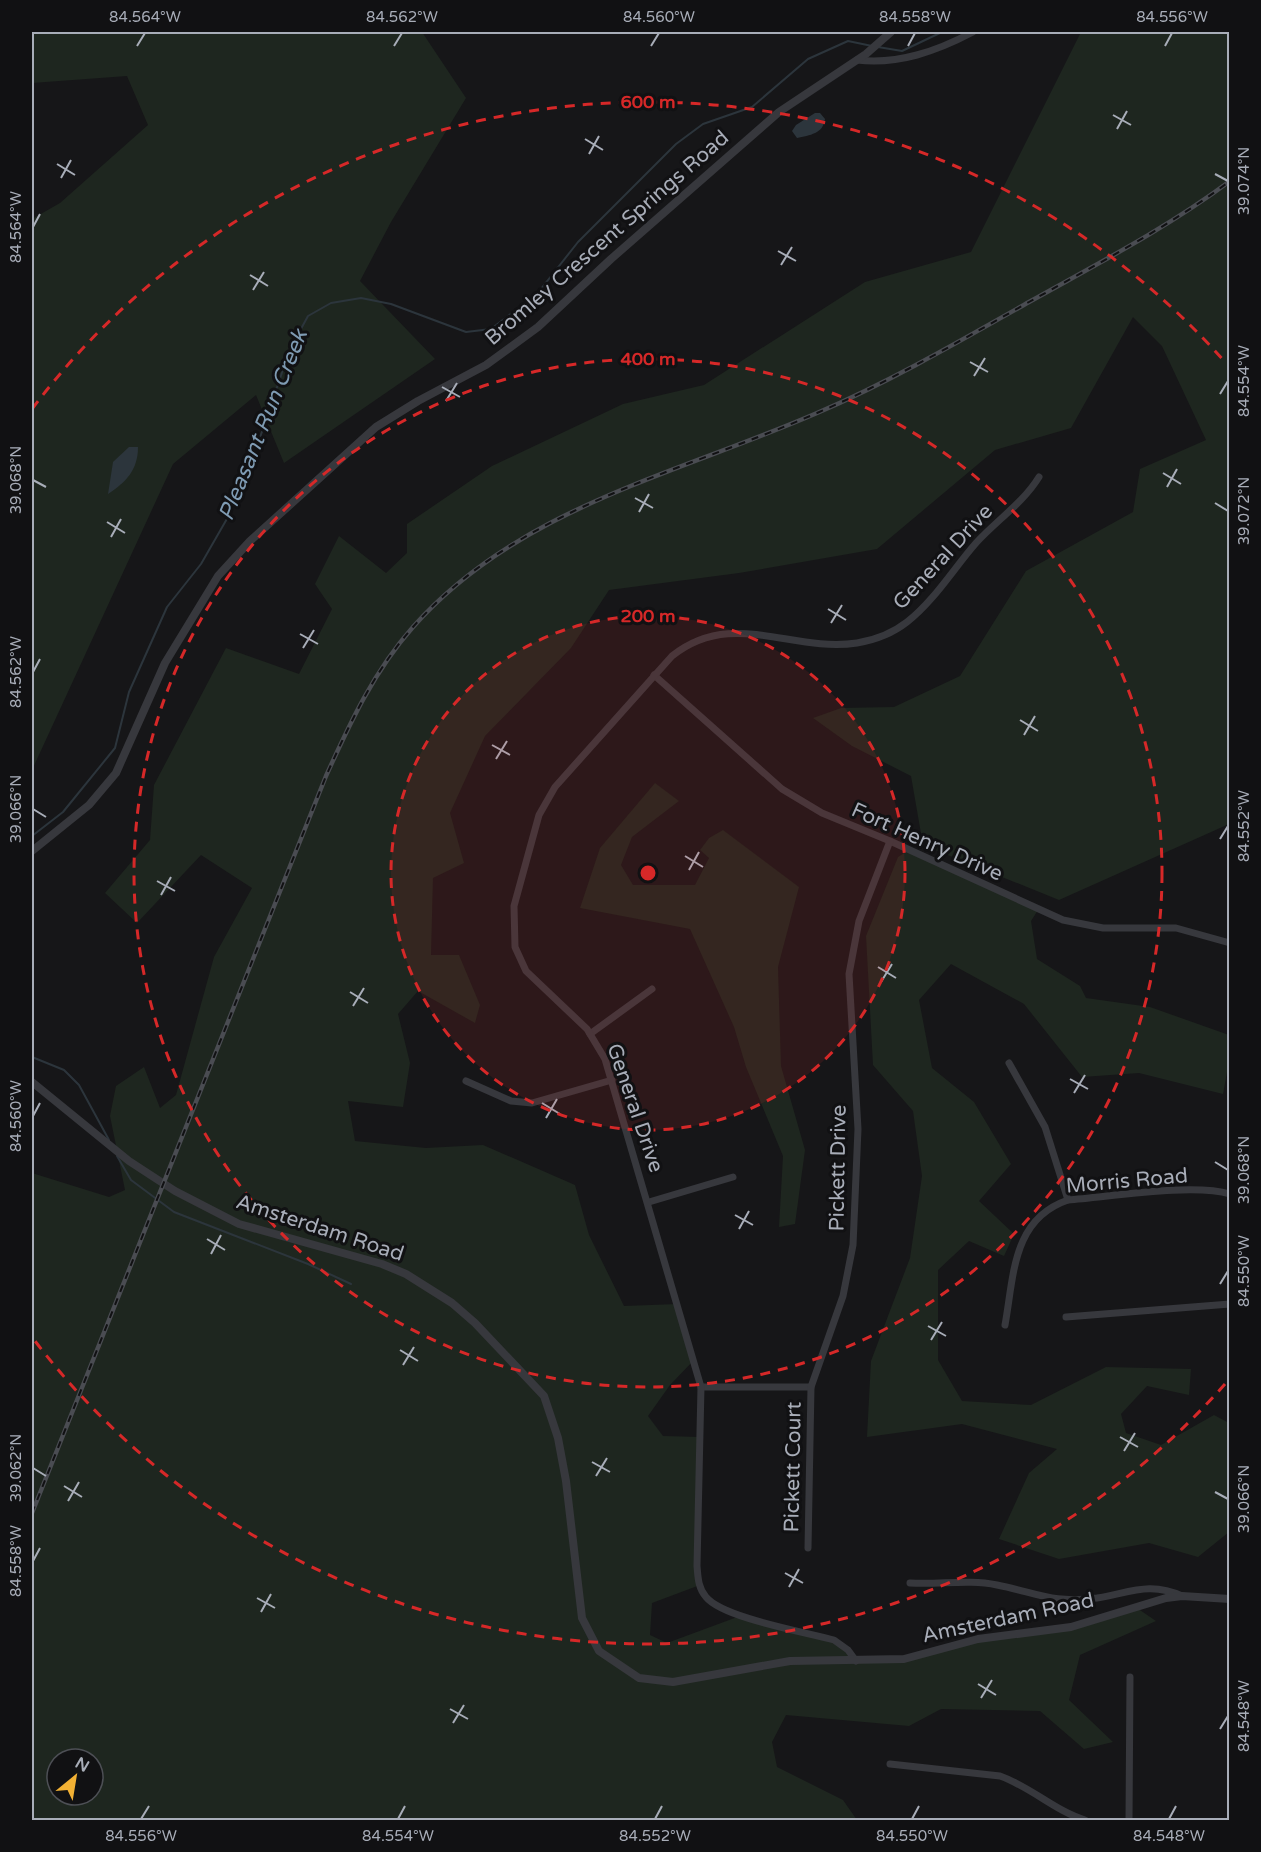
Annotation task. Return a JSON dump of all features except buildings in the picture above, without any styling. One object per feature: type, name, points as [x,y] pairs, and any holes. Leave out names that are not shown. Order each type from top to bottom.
[{"type":"street","name":"Bromley Crescent Springs Road","points":[[32,851],[89,805],[116,773],[165,663],[218,576],[250,541],[376,427],[418,400],[493,361],[538,327],[611,259],[779,112],[866,54],[891,32]]},
{"type":"street","points":[[857,60],[876,62],[905,59],[939,48],[973,32]]},
{"type":"street","name":"General Drive","points":[[856,1661],[848,1650],[834,1640],[723,1610],[703,1593],[698,1579],[701,1387],[649,1202],[605,1059],[590,1034],[526,971],[515,947],[514,906],[539,815],[555,787],[654,675],[683,648],[715,634],[740,632],[829,644],[857,643],[880,638],[900,627],[916,614],[977,543],[1029,492],[1039,477]]},
{"type":"street","name":"Fort Henry Drive","points":[[654,675],[782,789],[822,813],[890,841],[1063,920],[1103,928],[1176,928],[1230,943]]},
{"type":"street","name":"Pickett Drive","points":[[811,1387],[843,1296],[853,1245],[858,1129],[849,974],[859,921],[890,841]]},
{"type":"street","points":[[590,1034],[652,989]]},
{"type":"street","points":[[1009,1063],[1045,1127],[1068,1200]]},
{"type":"street","points":[[466,1081],[511,1101],[532,1103],[612,1080]]},
{"type":"street","name":"Amsterdam Road","points":[[32,1082],[129,1161],[184,1197],[239,1224],[265,1233],[390,1267],[428,1286],[475,1323],[539,1389],[550,1411],[566,1481],[582,1618],[599,1651],[627,1672],[649,1681],[673,1682],[790,1660],[904,1659],[978,1639],[1063,1629],[1134,1606],[1182,1596],[1230,1599]]},
{"type":"street","points":[[649,1202],[733,1177]]},
{"type":"street","name":"Morris Road","points":[[1005,1325],[1023,1238],[1040,1215],[1051,1206],[1068,1200],[1185,1191],[1216,1190],[1230,1194]]},
{"type":"street","points":[[1066,1317],[1230,1304]]},
{"type":"street","points":[[701,1387],[811,1387]]},
{"type":"street","name":"Pickett Court","points":[[808,1548],[811,1387]]},
{"type":"street","points":[[910,1583],[955,1581],[996,1584],[1059,1600],[1099,1598],[1154,1587],[1182,1596]]},
{"type":"street","points":[[1129,1821],[1130,1677]]},
{"type":"street","points":[[890,1764],[1000,1776],[1016,1782],[1063,1811],[1085,1821]]},
{"type":"shaded area","points":[[32,32],[422,32],[466,98],[391,222],[360,281],[435,359],[284,463],[256,395],[173,464],[32,770],[32,219],[60,203],[148,125],[127,76],[32,83]]},
{"type":"shaded area","points":[[1081,32],[1229,32],[1229,824],[1059,900],[923,845],[911,776],[852,746],[813,718],[841,708],[894,707],[960,676],[1026,571],[1133,512],[1140,469],[1206,440],[1162,346],[1133,317],[1071,428],[995,450],[877,549],[739,573],[609,590],[571,648],[485,736],[450,813],[464,863],[433,878],[431,955],[459,955],[480,1005],[475,1023],[418,991],[398,1014],[410,1063],[403,1107],[348,1101],[355,1141],[426,1148],[483,1145],[575,1185],[589,1235],[624,1306],[678,1304],[694,1360],[670,1385],[648,1416],[663,1436],[700,1437],[700,1585],[652,1603],[650,1635],[667,1643],[740,1616],[834,1640],[856,1661],[878,1661],[954,1645],[1045,1632],[1134,1606],[1156,1621],[1080,1655],[1069,1700],[1113,1742],[1084,1749],[1040,1711],[941,1709],[909,1726],[786,1715],[772,1742],[777,1767],[843,1800],[857,1820],[32,1820],[32,1173],[109,1197],[125,1190],[110,1116],[116,1086],[144,1067],[160,1108],[176,1095],[214,957],[252,888],[201,855],[137,923],[105,893],[150,840],[154,785],[226,648],[299,674],[332,609],[315,584],[339,536],[386,573],[407,553],[407,524],[492,466],[623,404],[704,385],[865,282],[971,252]]},
{"type":"shaded area","points":[[815,113],[820,113],[825,119],[822,128],[815,133],[797,138],[792,131],[796,125]]},
{"type":"shaded area","points":[[129,447],[138,447],[133,469],[120,485],[108,494],[113,462]]},
{"type":"shaded area","points":[[655,783],[679,801],[632,837],[621,865],[633,885],[695,885],[709,858],[700,850],[709,838],[723,830],[799,887],[778,967],[781,1066],[805,1150],[795,1224],[779,1227],[783,1156],[746,1067],[734,1027],[690,929],[580,908],[600,848]]},
{"type":"shaded area","points":[[909,850],[1038,910],[1031,921],[1037,959],[1080,986],[1086,998],[1150,1007],[1229,1035],[1229,1061],[1223,1094],[1139,1073],[1082,1077],[1024,1004],[951,964],[919,1000],[932,1068],[974,1102],[1011,1164],[979,1201],[1014,1234],[1004,1256],[969,1241],[938,1270],[938,1360],[962,1401],[1031,1405],[1106,1367],[1191,1369],[1189,1395],[1147,1386],[1121,1414],[1126,1433],[1161,1445],[1214,1415],[1229,1423],[1229,1532],[1198,1557],[1149,1543],[1059,1559],[999,1539],[1029,1473],[1057,1449],[962,1424],[867,1437],[871,1361],[910,1258],[922,1176],[913,1111],[873,1065],[866,936],[898,857]]},
{"type":"waterway","name":"Pleasant Run Creek","points":[[878,47],[902,51],[942,32]]},
{"type":"waterway","name":"Pleasant Run Creek","points":[[32,836],[63,812],[115,748],[129,692],[167,607],[201,564],[228,517],[251,464],[290,349],[308,316],[331,303],[361,298],[391,304],[466,332],[491,329],[537,294],[578,242],[676,144],[703,124],[752,107],[808,59],[848,41],[872,46]]},
{"type":"waterway","points":[[32,1057],[64,1070],[79,1085],[109,1140]]},
{"type":"waterway","points":[[117,1156],[131,1180],[174,1212],[308,1264],[351,1284]]},
{"type":"railway","points":[[32,1513],[326,776],[354,717],[386,661],[413,627],[455,586],[501,552],[550,523],[602,498],[764,435],[872,388],[1131,245],[1230,181]]}]
